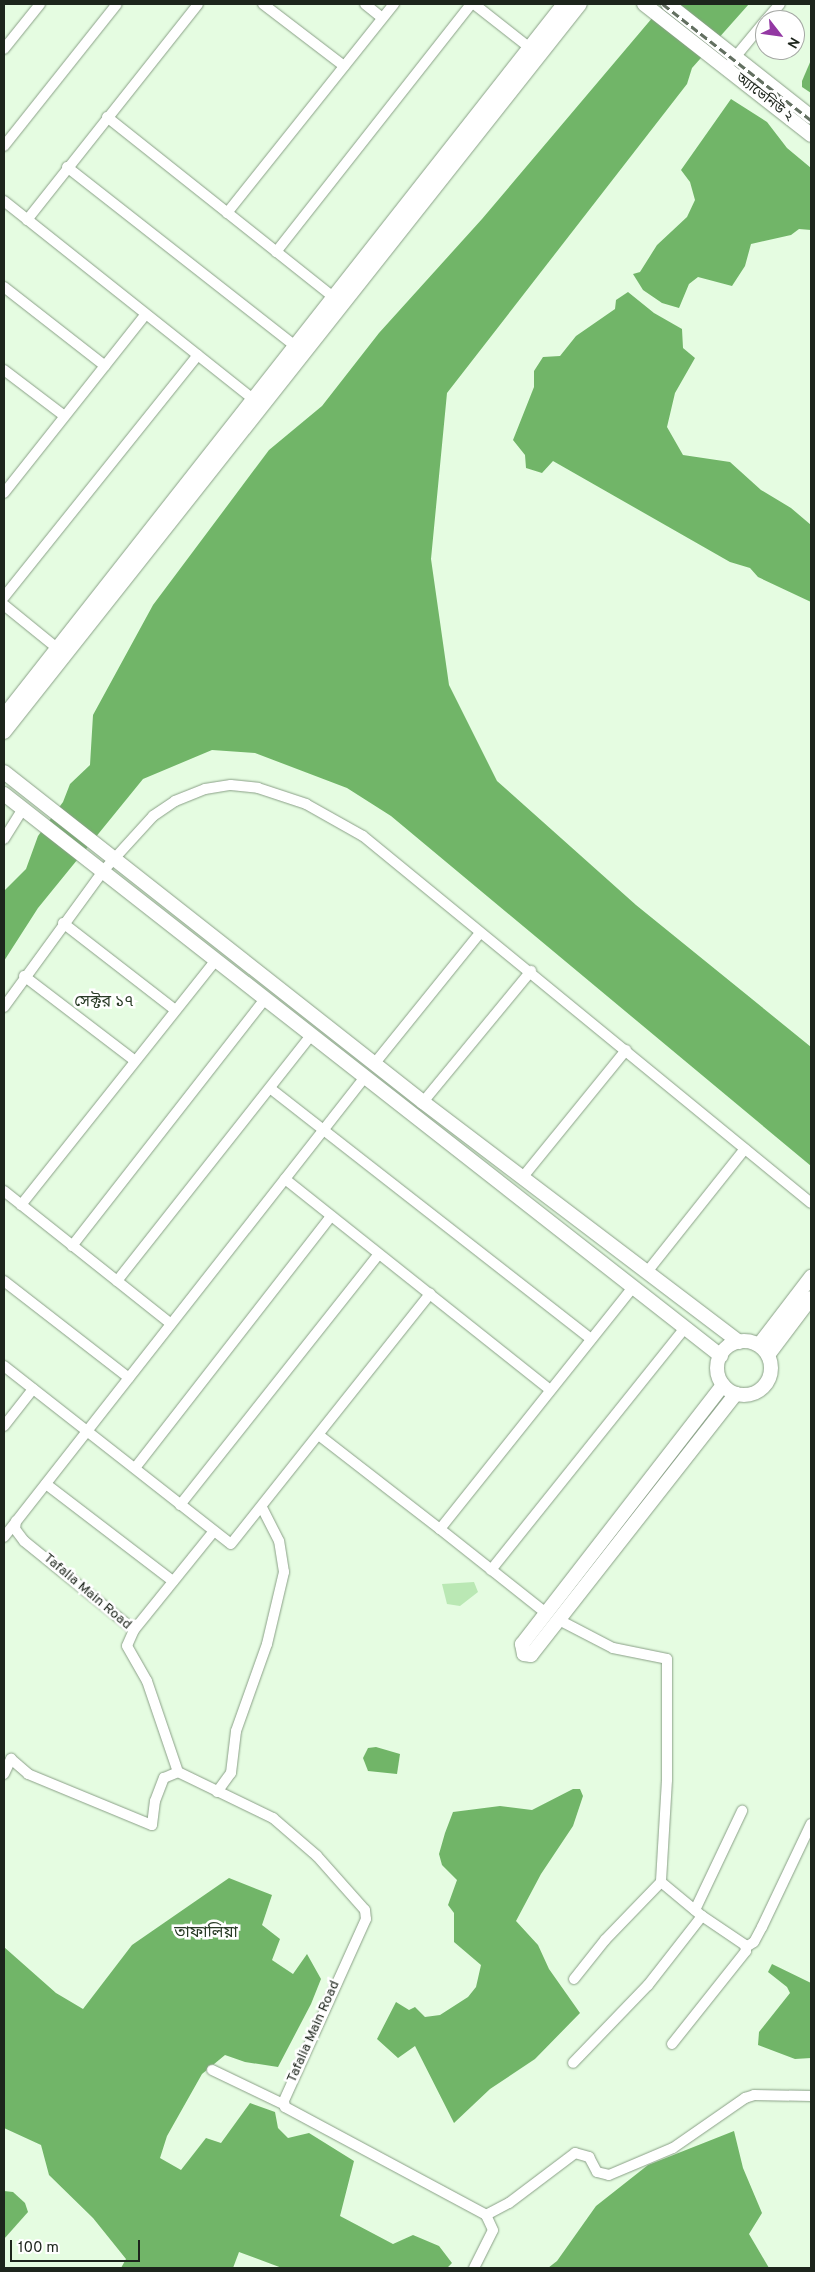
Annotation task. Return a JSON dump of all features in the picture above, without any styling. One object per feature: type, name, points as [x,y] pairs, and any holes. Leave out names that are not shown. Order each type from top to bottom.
[{"type":"street","points":[[4,49],[40,4]]},
{"type":"street","points":[[4,146],[117,4]]},
{"type":"street","points":[[27,220],[67,167],[198,4]]},
{"type":"street","points":[[263,4],[344,66]]},
{"type":"street","points":[[365,4],[382,18]]},
{"type":"street","points":[[227,213],[394,4]]},
{"type":"street","points":[[276,252],[472,4],[530,48]]},
{"type":"street","points":[[4,716],[564,4]]},
{"type":"street","points":[[4,732],[580,4]]},
{"type":"street","points":[[668,4],[726,59]]},
{"type":"street","points":[[649,7],[726,59]]},
{"type":"street","points":[[726,59],[755,31]]},
{"type":"street","name":"অ্যাভেনিউ ২","points":[[726,59],[811,117]]},
{"type":"street","name":"অ্যাভেনিউ ২","points":[[726,59],[811,135]]},
{"type":"street","points":[[107,117],[333,297]]},
{"type":"street","points":[[67,167],[295,346]]},
{"type":"street","points":[[4,201],[253,399]]},
{"type":"street","points":[[4,287],[105,366]]},
{"type":"street","points":[[4,493],[63,416],[146,314]]},
{"type":"street","points":[[4,597],[198,355]]},
{"type":"street","points":[[4,370],[63,416]]},
{"type":"street","points":[[4,605],[57,648]]},
{"type":"street","points":[[4,772],[522,1178],[739,1342],[763,1350]]},
{"type":"street","points":[[4,1007],[24,976],[101,870],[153,816],[175,801],[217,786],[252,787],[306,804],[349,826],[479,934],[531,971],[811,1203]]},
{"type":"street","points":[[4,794],[721,1356]]},
{"type":"street","points":[[4,840],[23,808]]},
{"type":"street","points":[[63,923],[174,1009]]},
{"type":"street","points":[[375,1063],[479,934]]},
{"type":"street","points":[[21,1205],[174,1009],[216,960]]},
{"type":"street","points":[[423,1102],[531,971]]},
{"type":"street","points":[[24,976],[134,1060]]},
{"type":"street","points":[[72,1246],[265,1000]]},
{"type":"street","points":[[117,1281],[271,1088],[311,1034]]},
{"type":"street","points":[[522,1178],[626,1050]]},
{"type":"street","points":[[4,1538],[365,1077]]},
{"type":"street","points":[[271,1088],[591,1339]]},
{"type":"street","points":[[646,1272],[745,1149]]},
{"type":"street","points":[[284,1179],[550,1390]]},
{"type":"street","points":[[4,1191],[171,1324]]},
{"type":"street","points":[[135,1468],[331,1216]]},
{"type":"street","points":[[180,1505],[379,1254]]},
{"type":"street","points":[[763,1350],[811,1278]]},
{"type":"street","points":[[4,1281],[129,1378]]},
{"type":"street","points":[[440,1529],[633,1287]]},
{"type":"street","points":[[4,1366],[231,1544],[320,1436],[430,1294]]},
{"type":"street","points":[[763,1350],[811,1298]]},
{"type":"street","points":[[491,1570],[685,1328]]},
{"type":"street","points":[[739,1342],[729,1346],[721,1356],[718,1371],[723,1385],[736,1394],[748,1395],[764,1387],[771,1372],[763,1350]]},
{"type":"street","points":[[723,1385],[522,1644],[520,1648],[524,1654],[531,1654],[559,1620],[736,1394]]},
{"type":"street","points":[[4,1426],[33,1389]]},
{"type":"street","points":[[320,1436],[546,1613]]},
{"type":"street","points":[[46,1484],[173,1581]]},
{"type":"street","points":[[218,1792],[231,1773],[236,1731],[267,1644],[284,1572],[279,1541],[262,1507]]},
{"type":"street","name":"Tafalia Main Road","points":[[16,1521],[15,1529],[24,1541],[134,1630],[126,1646],[147,1681],[178,1772],[280,1822],[318,1856],[366,1914],[283,2104]]},
{"type":"street","points":[[134,1630],[214,1530]]},
{"type":"street","points":[[559,1620],[613,1648],[668,1659],[668,1780],[661,1882],[604,1940],[574,1980]]},
{"type":"street","points":[[4,1774],[11,1759],[28,1774],[152,1825],[164,1778],[178,1772]]},
{"type":"street","points":[[573,2062],[642,1992],[699,1913],[742,1811]]},
{"type":"street","points":[[672,2044],[746,1947],[754,1942],[811,1824]]},
{"type":"street","points":[[661,1882],[699,1913],[746,1947]]},
{"type":"street","points":[[212,2070],[283,2104],[480,2214],[486,2215],[509,2203],[575,2153],[589,2157],[597,2172],[609,2175],[673,2148],[745,2098],[754,2095],[811,2096]]},
{"type":"street","points":[[474,2268],[492,2230],[486,2215]]},
{"type":"shaded area","points":[[664,4],[749,4],[692,68],[687,84],[447,393],[431,559],[449,685],[497,781],[636,905],[811,1047],[811,1166],[391,816],[347,788],[255,753],[212,750],[143,779],[38,908],[4,961],[4,891],[26,869],[38,836],[63,802],[70,784],[90,765],[93,715],[153,605],[269,450],[322,406],[379,333],[482,219]]},
{"type":"shaded area","points":[[811,60],[811,93],[802,87],[802,81]]},
{"type":"shaded area","points":[[731,99],[767,122],[787,148],[811,168],[811,230],[799,229],[791,235],[751,244],[745,266],[732,286],[698,277],[689,284],[679,308],[662,303],[643,290],[633,274],[640,272],[657,245],[687,217],[695,200],[690,182],[681,170]]},
{"type":"shaded area","points":[[628,292],[654,313],[682,329],[683,348],[695,358],[675,393],[667,427],[683,455],[730,462],[761,490],[791,508],[811,525],[811,602],[758,577],[750,568],[730,562],[553,461],[542,473],[526,468],[525,455],[513,440],[534,387],[534,371],[543,357],[560,356],[576,336],[615,309],[616,300]]},
{"type":"shaded area","points":[[474,1582],[478,1592],[460,1606],[447,1604],[442,1584]]},
{"type":"shaded area","points":[[376,1747],[400,1754],[397,1774],[368,1771],[363,1758],[368,1748]]},
{"type":"shaded area","points":[[573,1789],[580,1789],[583,1796],[573,1826],[541,1874],[516,1921],[538,1945],[549,1969],[580,2013],[535,2059],[490,2089],[454,2123],[415,2046],[398,2058],[377,2039],[396,2002],[409,2010],[415,2007],[425,2017],[440,2015],[468,1997],[476,1987],[481,1965],[454,1942],[454,1913],[448,1905],[457,1880],[442,1865],[439,1854],[445,1833],[453,1812],[500,1806],[532,1810]]},
{"type":"shaded area","points":[[229,1878],[272,1895],[262,1925],[280,1939],[272,1960],[293,1974],[307,1954],[321,1979],[311,2004],[278,2067],[245,2062],[225,2055],[202,2074],[167,2136],[160,2158],[181,2170],[206,2138],[221,2143],[250,2103],[275,2112],[278,2128],[288,2138],[309,2133],[354,2161],[340,2216],[393,2244],[413,2235],[439,2246],[452,2263],[447,2268],[282,2268],[239,2252],[233,2268],[121,2268],[126,2259],[93,2218],[49,2175],[41,2145],[4,2128],[4,1947],[56,1993],[83,2009],[132,1945]]},
{"type":"shaded area","points":[[772,1964],[811,1983],[811,2058],[795,2059],[758,2045],[759,2032],[790,1993],[787,1987],[768,1972]]},
{"type":"shaded area","points":[[734,2131],[743,2168],[762,2213],[749,2234],[769,2268],[548,2268],[557,2261],[596,2206],[648,2165]]},
{"type":"shaded area","points":[[4,2191],[13,2192],[25,2203],[28,2212],[4,2239]]},
{"type":"railway","points":[[663,4],[811,120]]},
{"type":"district","name":"সেক্টর ১৭","points":[[104,1002]]},
{"type":"district","name":"তাফালিয়া","points":[[206,1933]]}]
